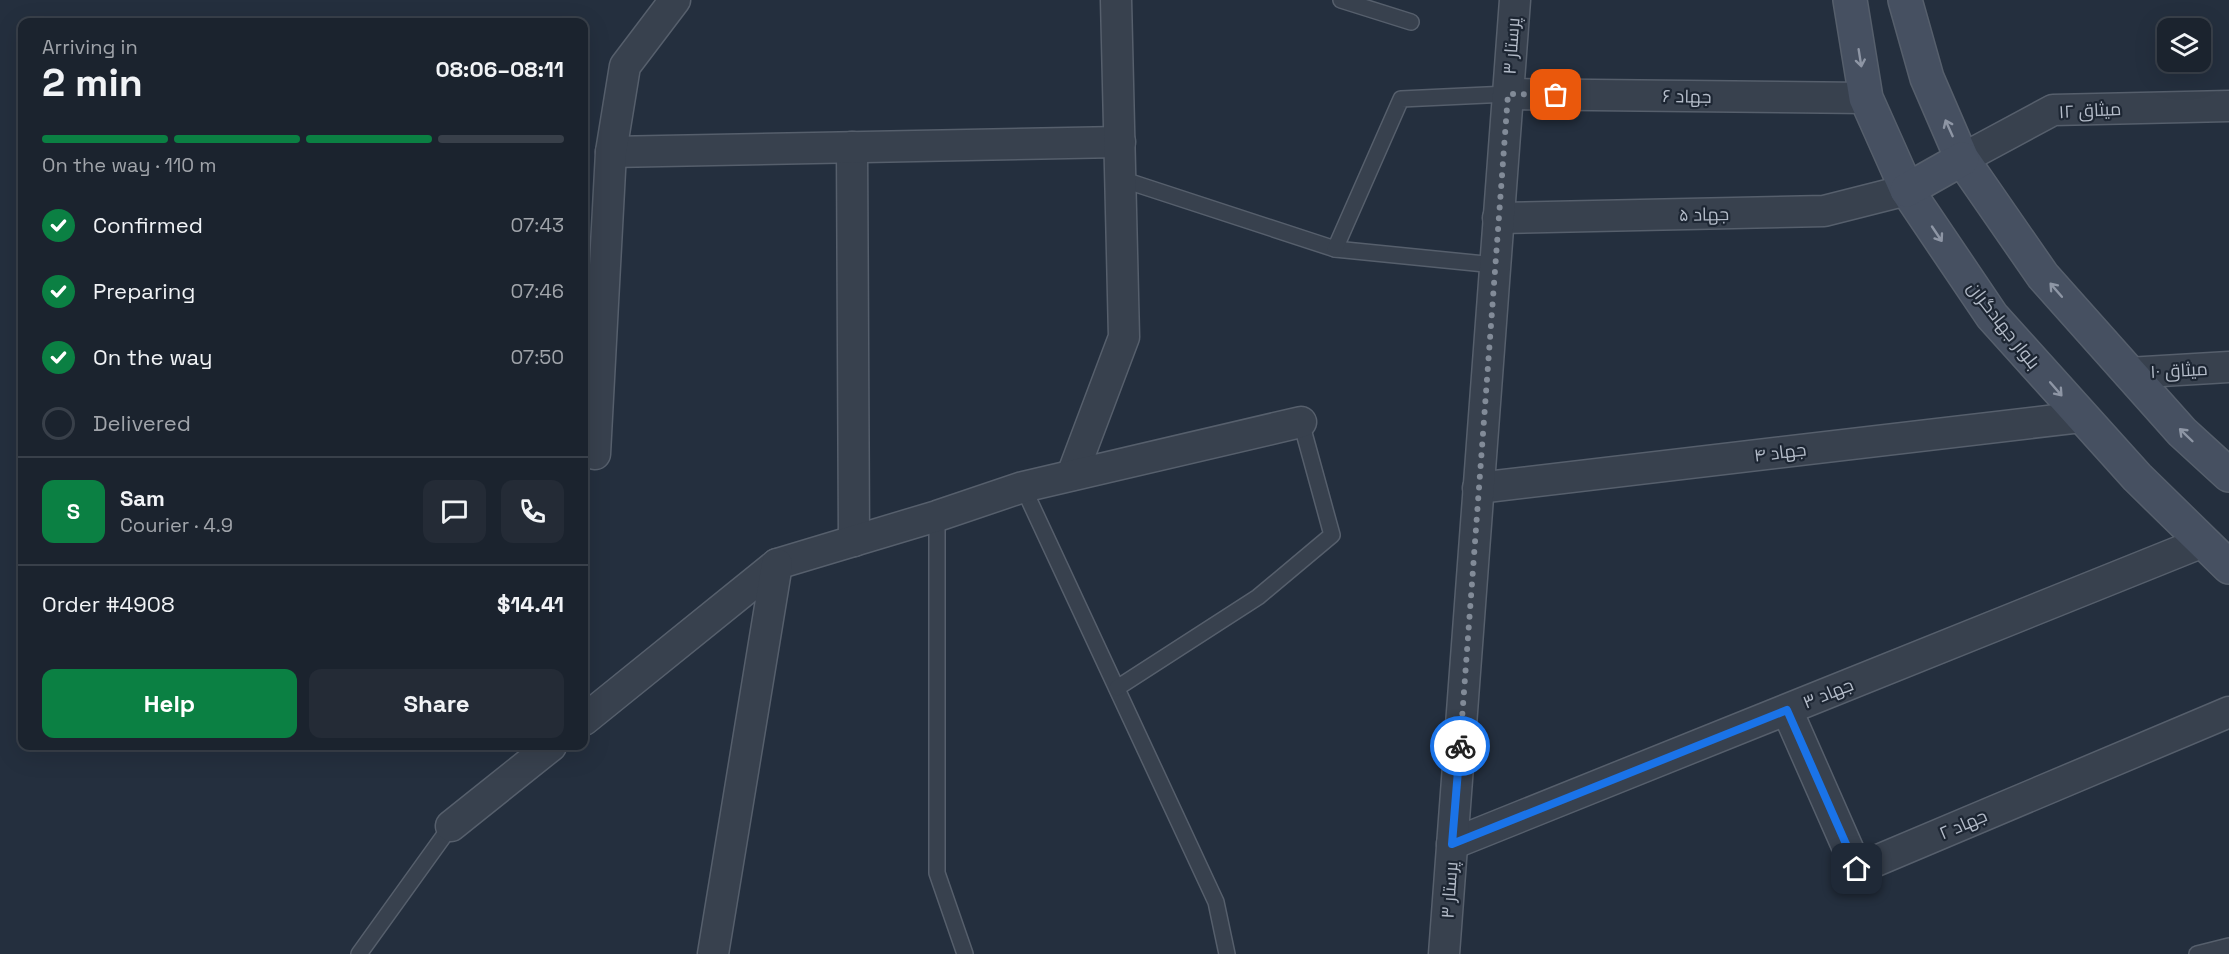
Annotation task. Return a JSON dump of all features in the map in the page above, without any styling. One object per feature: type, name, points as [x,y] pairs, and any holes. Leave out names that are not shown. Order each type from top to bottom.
[{"type":"main road","name":"بلوار جهادگران","points":[[1850,0],[1866,98],[1907,190],[1992,316],[2137,477],[2229,567]]},
{"type":"main road","points":[[1905,0],[1927,78],[1962,159],[2043,276],[2182,432],[2229,475]]},
{"type":"main road","points":[[1907,190],[1962,159]]},
{"type":"street","points":[[594,454],[611,152],[625,66],[675,0]]},
{"type":"street","points":[[1072,475],[1124,337],[1116,0]]},
{"type":"street","name":"پرستار ۳","points":[[1444,954],[1515,0]]},
{"type":"street","name":"جهاد ۶","points":[[1508,94],[1866,98]]},
{"type":"street","name":"میثاق ۱۲","points":[[1962,159],[2053,110],[2229,106]]},
{"type":"street","points":[[611,152],[1120,142]]},
{"type":"street","points":[[852,147],[854,541]]},
{"type":"street","name":"جهاد ۵","points":[[1498,218],[1824,211],[1907,190]]},
{"type":"street","name":"میثاق ۱۰","points":[[2128,373],[2229,367]]},
{"type":"street","name":"جهاد ۴","points":[[1479,488],[2081,417]]},
{"type":"street","points":[[588,717],[777,564],[937,516],[1023,487],[1301,422]]},
{"type":"street","name":"جهاد ۳","points":[[1452,844],[2203,542]]},
{"type":"street","points":[[713,954],[777,564]]},
{"type":"street","name":"جهاد ۲","points":[[1787,710],[1857,869],[2229,712]]},
{"type":"street","points":[[451,826],[546,750]]},
{"type":"lane","points":[[1341,0],[1411,22]]},
{"type":"lane","points":[[1335,249],[1401,99],[1508,94]]},
{"type":"lane","points":[[1120,179],[1335,249],[1495,265]]},
{"type":"lane","points":[[1117,688],[1258,597],[1332,535],[1301,422]]},
{"type":"lane","points":[[1023,487],[1216,902],[1227,954]]},
{"type":"lane","points":[[937,516],[937,873],[964,954]]},
{"type":"lane","points":[[358,954],[451,826]]},
{"type":"lane","points":[[2197,954],[2229,945]]},
{"type":"way so far","points":[[1460,746],[1508,94],[1556,95]]},
{"type":"route","points":[[1460,746],[1452,844],[1787,710],[1857,869]]}]
